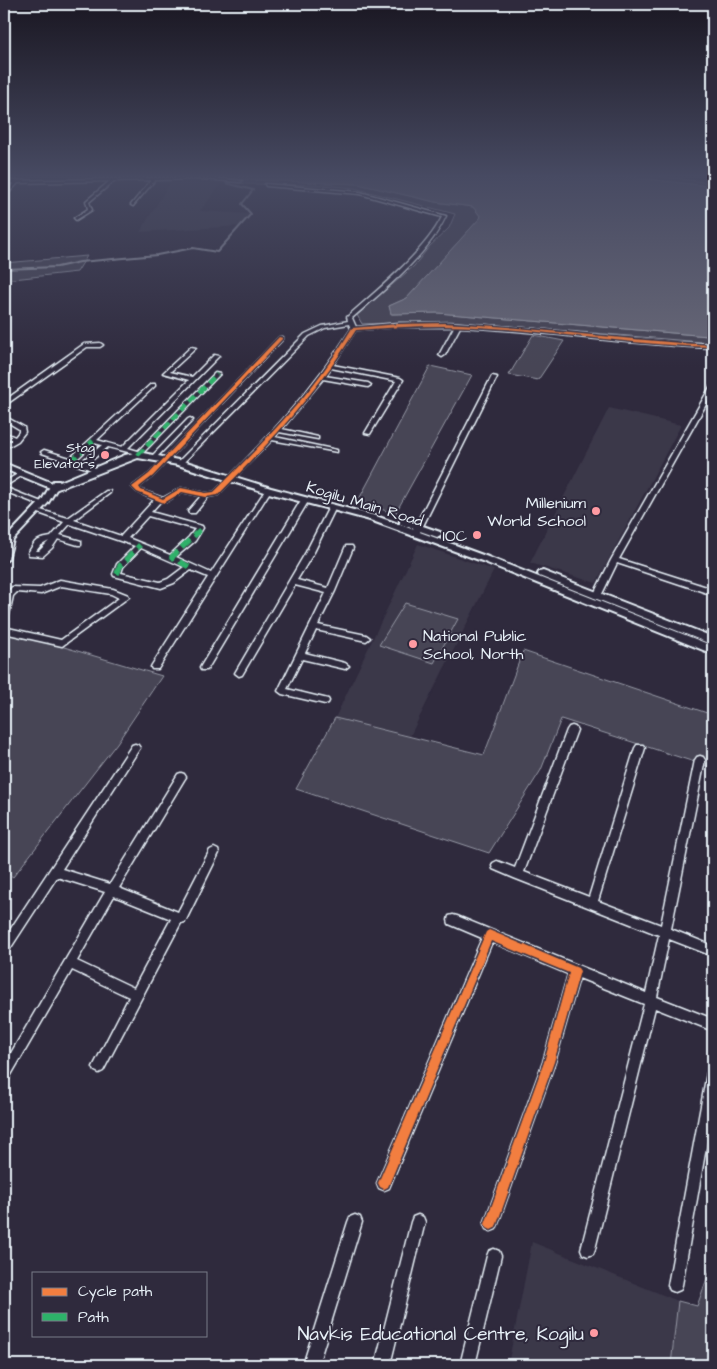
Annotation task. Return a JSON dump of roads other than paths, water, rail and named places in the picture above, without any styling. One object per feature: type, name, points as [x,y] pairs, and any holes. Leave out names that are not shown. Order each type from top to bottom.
[{"type":"main road","name":"Kogilu Main Road","points":[[55,485],[92,468],[137,455]]},
{"type":"main road","name":"Kogilu Main Road","points":[[55,485],[115,461],[137,455],[168,458],[233,477],[336,502],[417,530],[713,640]]},
{"type":"main road","points":[[5,463],[55,485]]},
{"type":"main road","points":[[5,463],[21,474],[55,485]]},
{"type":"main road","name":"Kogilu Main Road","points":[[233,477],[268,490],[417,530],[713,650]]},
{"type":"street","points":[[354,329],[348,318],[392,279],[429,239]]},
{"type":"street","points":[[181,462],[307,335],[324,327],[351,322]]},
{"type":"street","points":[[354,329],[412,324],[458,326],[713,346]]},
{"type":"street","points":[[442,355],[458,326]]},
{"type":"street","points":[[281,338],[152,476],[135,487],[158,500],[164,501],[181,490],[206,495],[216,494],[272,438],[330,366],[354,329]]},
{"type":"street","points":[[4,404],[86,345],[100,345]]},
{"type":"street","points":[[192,379],[166,373],[193,348]]},
{"type":"street","points":[[123,449],[216,356]]},
{"type":"street","points":[[330,366],[400,380],[401,383],[368,432]]},
{"type":"street","points":[[93,441],[108,444],[137,455],[216,374]]},
{"type":"street","points":[[321,377],[368,385]]},
{"type":"street","points":[[417,530],[471,428],[494,377]]},
{"type":"street","points":[[71,461],[153,385]]},
{"type":"street","points":[[597,596],[615,560],[713,387]]},
{"type":"street","points":[[4,418],[22,428],[22,432],[16,440],[4,448]]},
{"type":"street","points":[[155,456],[190,420]]},
{"type":"street","points":[[278,430],[316,438]]},
{"type":"street","points":[[4,434],[16,440]]},
{"type":"street","points":[[272,438],[335,451]]},
{"type":"street","points":[[82,465],[108,444]]},
{"type":"street","points":[[44,452],[92,468]]},
{"type":"street","points":[[4,485],[21,474]]},
{"type":"street","points":[[4,559],[7,536],[39,507],[55,485]]},
{"type":"street","points":[[4,489],[69,521],[172,557],[189,567],[212,576]]},
{"type":"street","points":[[155,667],[268,490]]},
{"type":"street","points":[[78,543],[54,537],[69,521],[108,492]]},
{"type":"street","points":[[192,511],[206,495]]},
{"type":"street","points":[[123,539],[158,500]]},
{"type":"street","points":[[204,668],[306,500]]},
{"type":"street","points":[[239,673],[293,582],[332,507]]},
{"type":"street","points":[[146,513],[199,528],[192,539],[172,557]]},
{"type":"street","points":[[140,545],[120,566],[116,574],[161,585],[189,567]]},
{"type":"street","points":[[325,701],[282,691],[331,591],[349,548]]},
{"type":"street","points":[[615,560],[713,592]]},
{"type":"street","points":[[293,582],[331,591]]},
{"type":"street","points":[[4,619],[6,602],[9,595],[15,589],[41,591],[60,583],[113,592],[125,597],[62,643],[4,630]]},
{"type":"street","points":[[314,626],[366,638]]},
{"type":"street","points":[[300,655],[345,666]]},
{"type":"street","points":[[518,875],[572,730]]},
{"type":"street","points":[[4,948],[135,748]]},
{"type":"street","points":[[592,904],[640,748]]},
{"type":"street","points":[[588,1249],[651,999],[700,760]]},
{"type":"street","points":[[4,1076],[112,890],[181,777]]},
{"type":"street","points":[[54,871],[112,890],[181,918],[214,853]]},
{"type":"street","points":[[497,866],[713,951]]},
{"type":"street","points":[[99,1068],[178,916]]},
{"type":"street","points":[[452,920],[713,1025]]},
{"type":"street","points":[[384,1183],[489,935]]},
{"type":"street","points":[[69,963],[137,996]]},
{"type":"street","points":[[491,1224],[548,1062],[575,971]]},
{"type":"street","points":[[675,1285],[713,1073]]},
{"type":"street","points":[[310,1365],[355,1222]]},
{"type":"street","points":[[382,1365],[418,1222]]},
{"type":"street","points":[[468,1365],[494,1256]]},
{"type":"water","points":[[461,239],[713,239],[713,334],[708,336],[438,313],[391,314],[389,306],[407,298]]},
{"type":"waterway","points":[[4,269],[57,267],[80,262],[157,255],[193,248],[217,252],[229,239]]},
{"type":"place","name":"Stag Elevators","points":[[105,455]]},
{"type":"place","name":"Millenium World School","points":[[596,511]]},
{"type":"place","name":"IOC","points":[[477,535]]},
{"type":"place","name":"National Public School, North","points":[[413,644]]},
{"type":"place","name":"Navkis Educational Centre, Kogilu","points":[[594,1333]]}]
